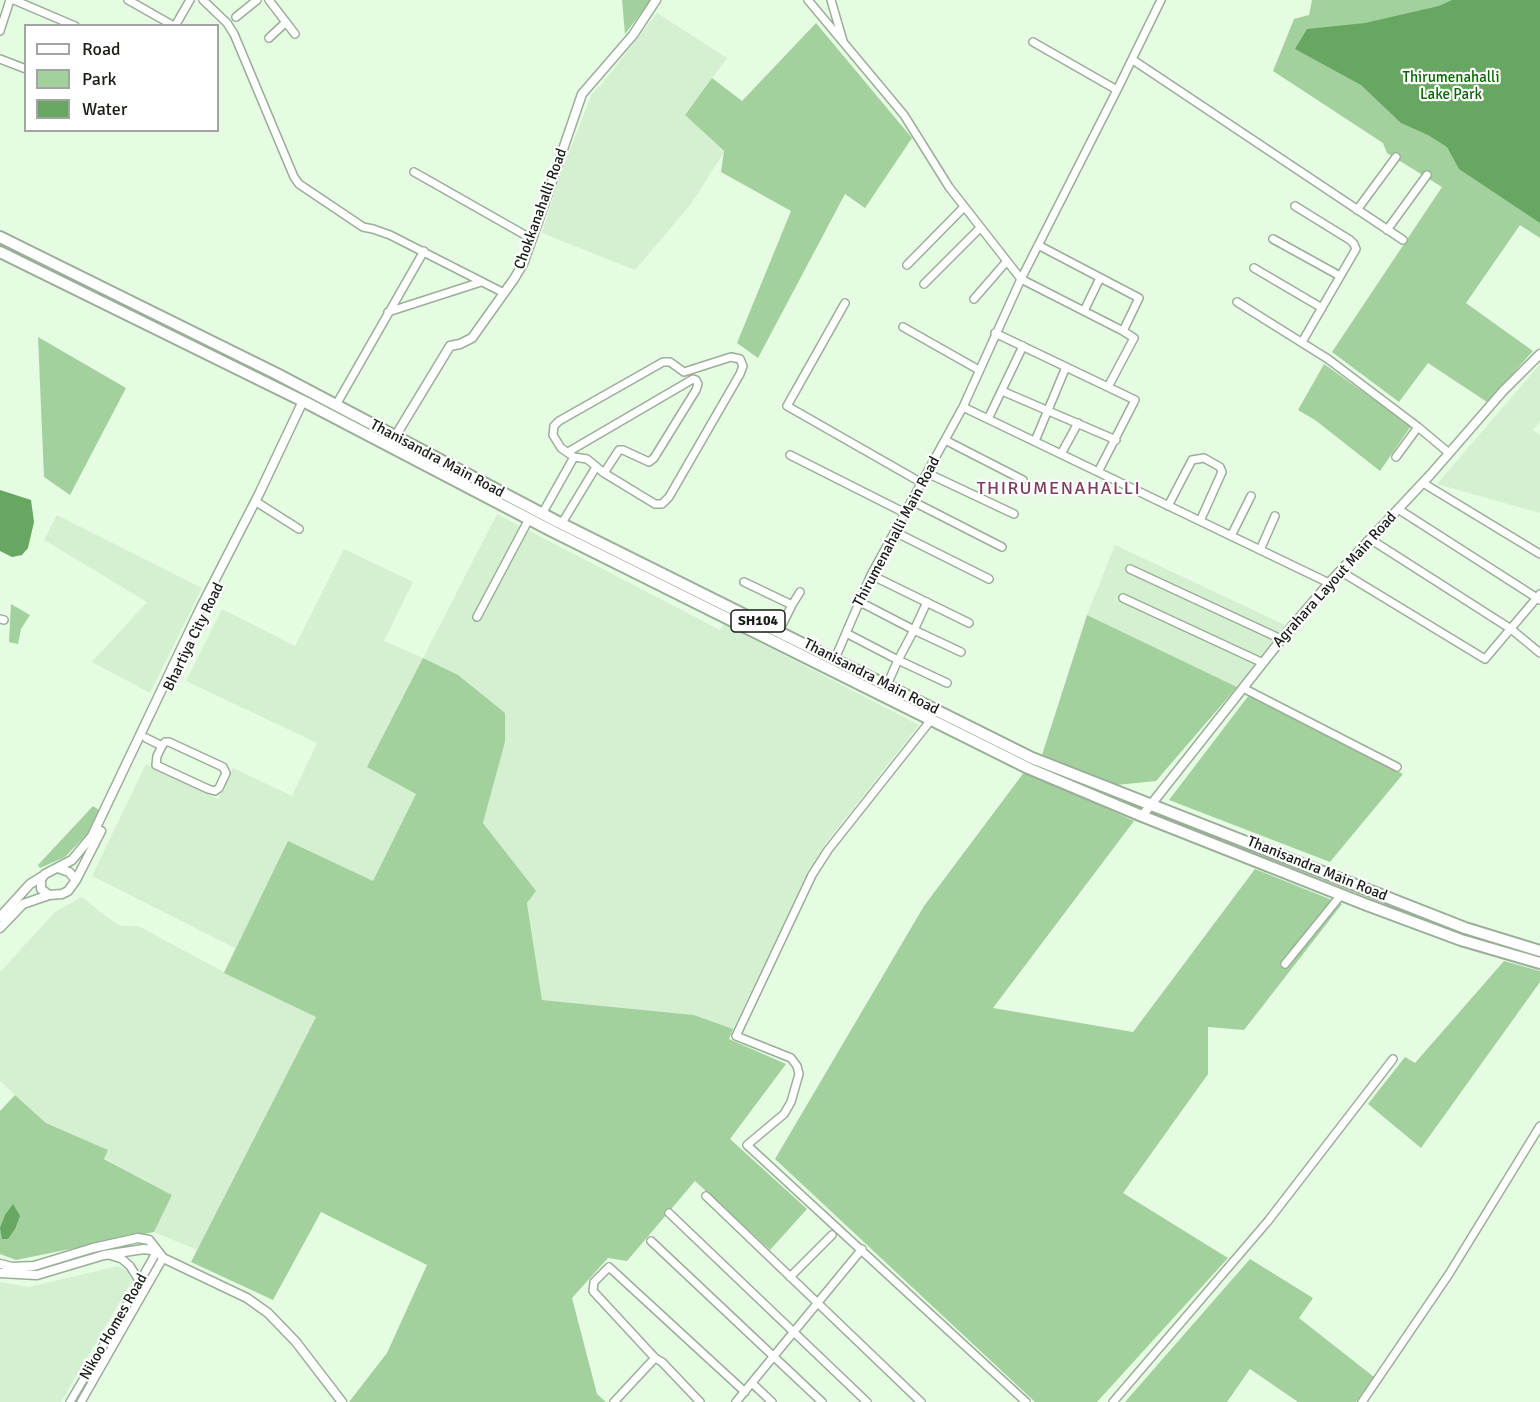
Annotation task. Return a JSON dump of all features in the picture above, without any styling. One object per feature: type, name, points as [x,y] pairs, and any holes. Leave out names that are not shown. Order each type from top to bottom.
[{"type":"main road","name":"Thanisandra Main Road","points":[[0,237],[308,397],[529,519],[832,664],[887,686],[1032,758],[1465,927],[1540,951]]},
{"type":"main road","name":"Thanisandra Main Road","points":[[0,252],[308,397],[336,405],[392,442],[562,523],[779,631],[832,664],[932,720],[1028,768],[1341,895],[1461,940],[1540,963]]},
{"type":"street","points":[[0,31],[12,0],[70,24]]},
{"type":"street","points":[[128,0],[170,24]]},
{"type":"street","points":[[175,24],[190,0]]},
{"type":"street","points":[[203,0],[227,23],[234,34],[297,181],[363,227],[380,231],[424,251],[504,293]]},
{"type":"street","points":[[236,16],[257,0]]},
{"type":"street","points":[[269,0],[295,34]]},
{"type":"street","name":"Chokkanahalli Road","points":[[392,442],[450,346],[472,338],[523,264],[582,94],[633,35],[656,0]]},
{"type":"street","points":[[808,0],[904,115],[949,187],[1021,279],[1134,338],[1108,387]]},
{"type":"street","points":[[831,0],[844,43]]},
{"type":"street","name":"Thirumenahalli Main Road","points":[[832,664],[871,575],[963,407],[1021,279],[1161,0]]},
{"type":"street","points":[[269,38],[286,22]]},
{"type":"street","points":[[1033,42],[1117,90]]},
{"type":"street","points":[[0,59],[24,68]]},
{"type":"street","points":[[1132,60],[1403,240]]},
{"type":"street","points":[[1357,210],[1396,157]]},
{"type":"street","points":[[414,172],[532,239]]},
{"type":"street","points":[[1387,230],[1427,175]]},
{"type":"street","points":[[1295,206],[1354,244],[1356,249],[1302,342]]},
{"type":"street","points":[[907,265],[964,207]]},
{"type":"street","points":[[924,284],[980,228]]},
{"type":"street","points":[[1273,239],[1340,276]]},
{"type":"street","points":[[1038,246],[1138,298],[1123,331]]},
{"type":"street","points":[[336,405],[424,251]]},
{"type":"street","points":[[974,299],[1006,261]]},
{"type":"street","points":[[1254,268],[1322,308]]},
{"type":"street","points":[[1084,311],[1100,278]]},
{"type":"street","points":[[388,312],[481,282]]},
{"type":"street","points":[[1237,302],[1353,377],[1449,453]]},
{"type":"street","points":[[845,303],[787,406],[922,483]]},
{"type":"street","points":[[903,327],[979,370]]},
{"type":"street","points":[[995,333],[1135,400],[1098,472]]},
{"type":"street","points":[[988,419],[1023,346]]},
{"type":"street","name":"Agrahara Layout Main Road","points":[[1142,816],[1281,639],[1329,583],[1503,391],[1540,354]]},
{"type":"street","points":[[731,357],[740,359],[743,366],[740,374],[669,497],[662,504],[655,504],[596,467],[587,459],[571,455],[561,448],[553,435],[554,426],[559,421],[663,362],[670,362],[684,372],[731,357]]},
{"type":"street","points":[[1035,441],[1066,367]]},
{"type":"street","points":[[543,514],[571,455],[693,378],[696,380],[698,384],[696,390],[654,458],[649,462],[619,450],[604,473]]},
{"type":"street","points":[[1002,391],[1116,440]]},
{"type":"street","name":"Bhartiya City Road","points":[[240,536],[308,397]]},
{"type":"street","name":"Bhartiya City Road","points":[[0,917],[30,884],[72,860],[92,836],[308,397]]},
{"type":"street","points":[[963,407],[1329,583]]},
{"type":"street","points":[[1060,454],[1078,423]]},
{"type":"street","points":[[1396,457],[1418,427]]},
{"type":"street","points":[[945,440],[1023,480]]},
{"type":"street","points":[[790,455],[905,513]]},
{"type":"street","points":[[1168,506],[1192,460],[1204,458],[1220,467],[1222,472],[1200,521]]},
{"type":"street","points":[[562,523],[596,467]]},
{"type":"street","points":[[927,473],[1014,514]]},
{"type":"street","points":[[1422,483],[1540,554]]},
{"type":"street","points":[[1231,536],[1251,496]]},
{"type":"street","points":[[912,501],[1002,547]]},
{"type":"street","points":[[258,503],[299,529]]},
{"type":"street","points":[[1340,571],[1485,659],[1539,598],[1398,508]]},
{"type":"street","points":[[1260,550],[1275,516]]},
{"type":"street","points":[[477,617],[529,519]]},
{"type":"street","points":[[895,532],[989,579]]},
{"type":"street","points":[[1370,539],[1511,628],[1540,653]]},
{"type":"street","points":[[1130,569],[1281,639]]},
{"type":"street","points":[[871,575],[969,623]]},
{"type":"street","points":[[744,582],[792,605]]},
{"type":"street","points":[[779,631],[800,592]]},
{"type":"street","points":[[1123,598],[1263,663]]},
{"type":"street","points":[[860,602],[961,652]]},
{"type":"street","points":[[887,686],[927,602]]},
{"type":"street","name":"Bhartiya City Road","points":[[76,880],[146,738],[203,610]]},
{"type":"street","points":[[846,633],[947,683]]},
{"type":"street","points":[[1243,688],[1397,767]]},
{"type":"street","points":[[932,720],[828,850],[812,875],[736,1036],[791,1058],[799,1074],[791,1102],[784,1114],[747,1145],[1026,1402]]},
{"type":"street","points":[[146,738],[162,746]]},
{"type":"street","points":[[165,742],[169,742],[223,767],[226,773],[219,788],[215,791],[208,789],[156,765],[162,746],[165,742]]},
{"type":"street","points":[[0,928],[22,904],[68,891],[76,880],[69,872],[58,868]]},
{"type":"street","points":[[45,874],[40,886],[49,896]]},
{"type":"street","points":[[1285,964],[1341,895]]},
{"type":"street","points":[[1113,1402],[1268,1221],[1394,1059]]},
{"type":"street","points":[[1362,1402],[1449,1274],[1540,1126]]},
{"type":"street","points":[[706,1196],[921,1402]]},
{"type":"street","points":[[669,1213],[867,1402]]},
{"type":"street","points":[[790,1277],[832,1235]]},
{"type":"street","points":[[0,1264],[20,1268],[34,1266],[93,1248],[138,1238],[149,1240],[163,1258],[247,1298],[268,1313],[296,1342],[342,1402]]},
{"type":"street","points":[[651,1241],[774,1356],[817,1400]]},
{"type":"street","name":"Nikoo Homes Road","points":[[0,1273],[37,1275],[106,1255],[144,1249],[156,1251],[70,1402]]},
{"type":"street","points":[[736,1402],[862,1249]]},
{"type":"street","points":[[106,1255],[126,1262],[134,1270],[140,1282]]},
{"type":"street","name":"Nikoo Homes Road","points":[[81,1402],[163,1258]]},
{"type":"street","points":[[700,1402],[662,1362],[655,1358],[593,1291],[594,1282],[609,1267],[745,1392]]},
{"type":"street","points":[[614,1402],[655,1358]]},
{"type":"street","points":[[96,1359],[103,1364]]},
{"type":"street","points":[[752,1383],[772,1402]]},
{"type":"shaded area","points":[[657,13],[727,58],[685,115],[724,152],[691,204],[635,270],[542,233],[560,175],[592,94]]},
{"type":"shaded area","points":[[1540,364],[1540,422],[1533,430],[1540,435],[1540,513],[1437,484]]},
{"type":"shaded area","points":[[497,514],[720,630],[724,624],[919,725],[825,844],[807,874],[733,1029],[694,1015],[542,1000],[527,903],[535,891],[483,823],[505,742],[416,794],[316,1017],[197,1250],[154,1232],[172,1195],[104,1158],[108,1150],[46,1123],[0,1081],[0,972],[55,912],[82,897],[121,926],[138,926],[224,972],[235,948],[92,876],[146,764],[218,799],[233,768],[292,796],[317,743],[186,681],[222,609],[295,646],[344,549],[413,582],[384,641],[423,658]]},
{"type":"shaded area","points":[[57,515],[202,588],[150,693],[92,662],[147,602],[44,540]]},
{"type":"shaded area","points":[[1115,545],[1285,625],[1237,687],[1087,615]]},
{"type":"shaded area","points":[[118,1266],[126,1270],[132,1281],[61,1402],[0,1402],[0,1282],[29,1287]]},
{"type":"green space","points":[[622,0],[651,0],[625,34]]},
{"type":"green space","name":"Thirumenahalli Lake Park","points":[[1312,0],[1540,0],[1540,238],[1520,225],[1466,303],[1533,351],[1487,402],[1428,363],[1399,402],[1332,352],[1442,187],[1387,153],[1383,143],[1273,71],[1294,19],[1309,15]]},
{"type":"green space","points":[[816,23],[912,138],[865,208],[845,194],[758,358],[737,343],[791,211],[721,172],[724,151],[685,115],[712,78],[742,101]]},
{"type":"green space","points":[[38,337],[126,388],[70,495],[44,477]]},
{"type":"green space","points":[[1324,364],[1411,426],[1380,471],[1315,420],[1298,410]]},
{"type":"green space","points":[[11,604],[30,615],[21,629],[18,644],[9,642]]},
{"type":"green space","points":[[1087,615],[1237,687],[1156,781],[1116,785],[1042,755]]},
{"type":"green space","points":[[423,658],[458,675],[505,713],[505,742],[483,823],[536,891],[527,903],[542,1000],[694,1015],[733,1029],[729,1039],[786,1064],[730,1139],[807,1209],[770,1250],[695,1181],[627,1261],[608,1258],[572,1298],[597,1394],[606,1402],[349,1402],[387,1353],[427,1265],[321,1212],[273,1300],[191,1262],[316,1017],[224,973],[288,841],[373,881],[416,794],[367,767]]},
{"type":"green space","points":[[1249,695],[1403,774],[1330,862],[1169,800]]},
{"type":"green space","points":[[1025,771],[1134,821],[993,1008],[1133,1032],[1255,869],[1342,904],[1244,1030],[1208,1027],[1208,1074],[1123,1193],[1228,1258],[1097,1402],[1035,1402],[775,1159],[924,906]]},
{"type":"green space","points":[[93,806],[99,810],[87,834],[65,857],[40,868],[38,865]]},
{"type":"green space","points":[[1504,961],[1540,971],[1540,982],[1421,1148],[1368,1104],[1405,1057],[1415,1063]]},
{"type":"green space","points":[[15,1095],[46,1123],[108,1150],[104,1159],[172,1195],[154,1232],[16,1260],[0,1254],[0,1111]]},
{"type":"green space","points":[[1250,1259],[1313,1298],[1299,1318],[1374,1377],[1356,1402],[1298,1402],[1250,1369],[1227,1402],[1125,1402]]},
{"type":"water","name":"Thirumenahalli Lake Park","points":[[1452,0],[1540,0],[1540,223],[1459,169],[1447,147],[1428,135],[1401,123],[1361,85],[1295,49],[1307,29],[1365,23],[1439,6]]},
{"type":"water","points":[[0,490],[31,500],[34,522],[28,548],[22,555],[12,557],[0,551]]},
{"type":"water","points":[[13,1204],[20,1216],[8,1239],[2,1239],[0,1228]]},
{"type":"district","name":"THIRUMENAHALLI","points":[[1059,489]]}]
